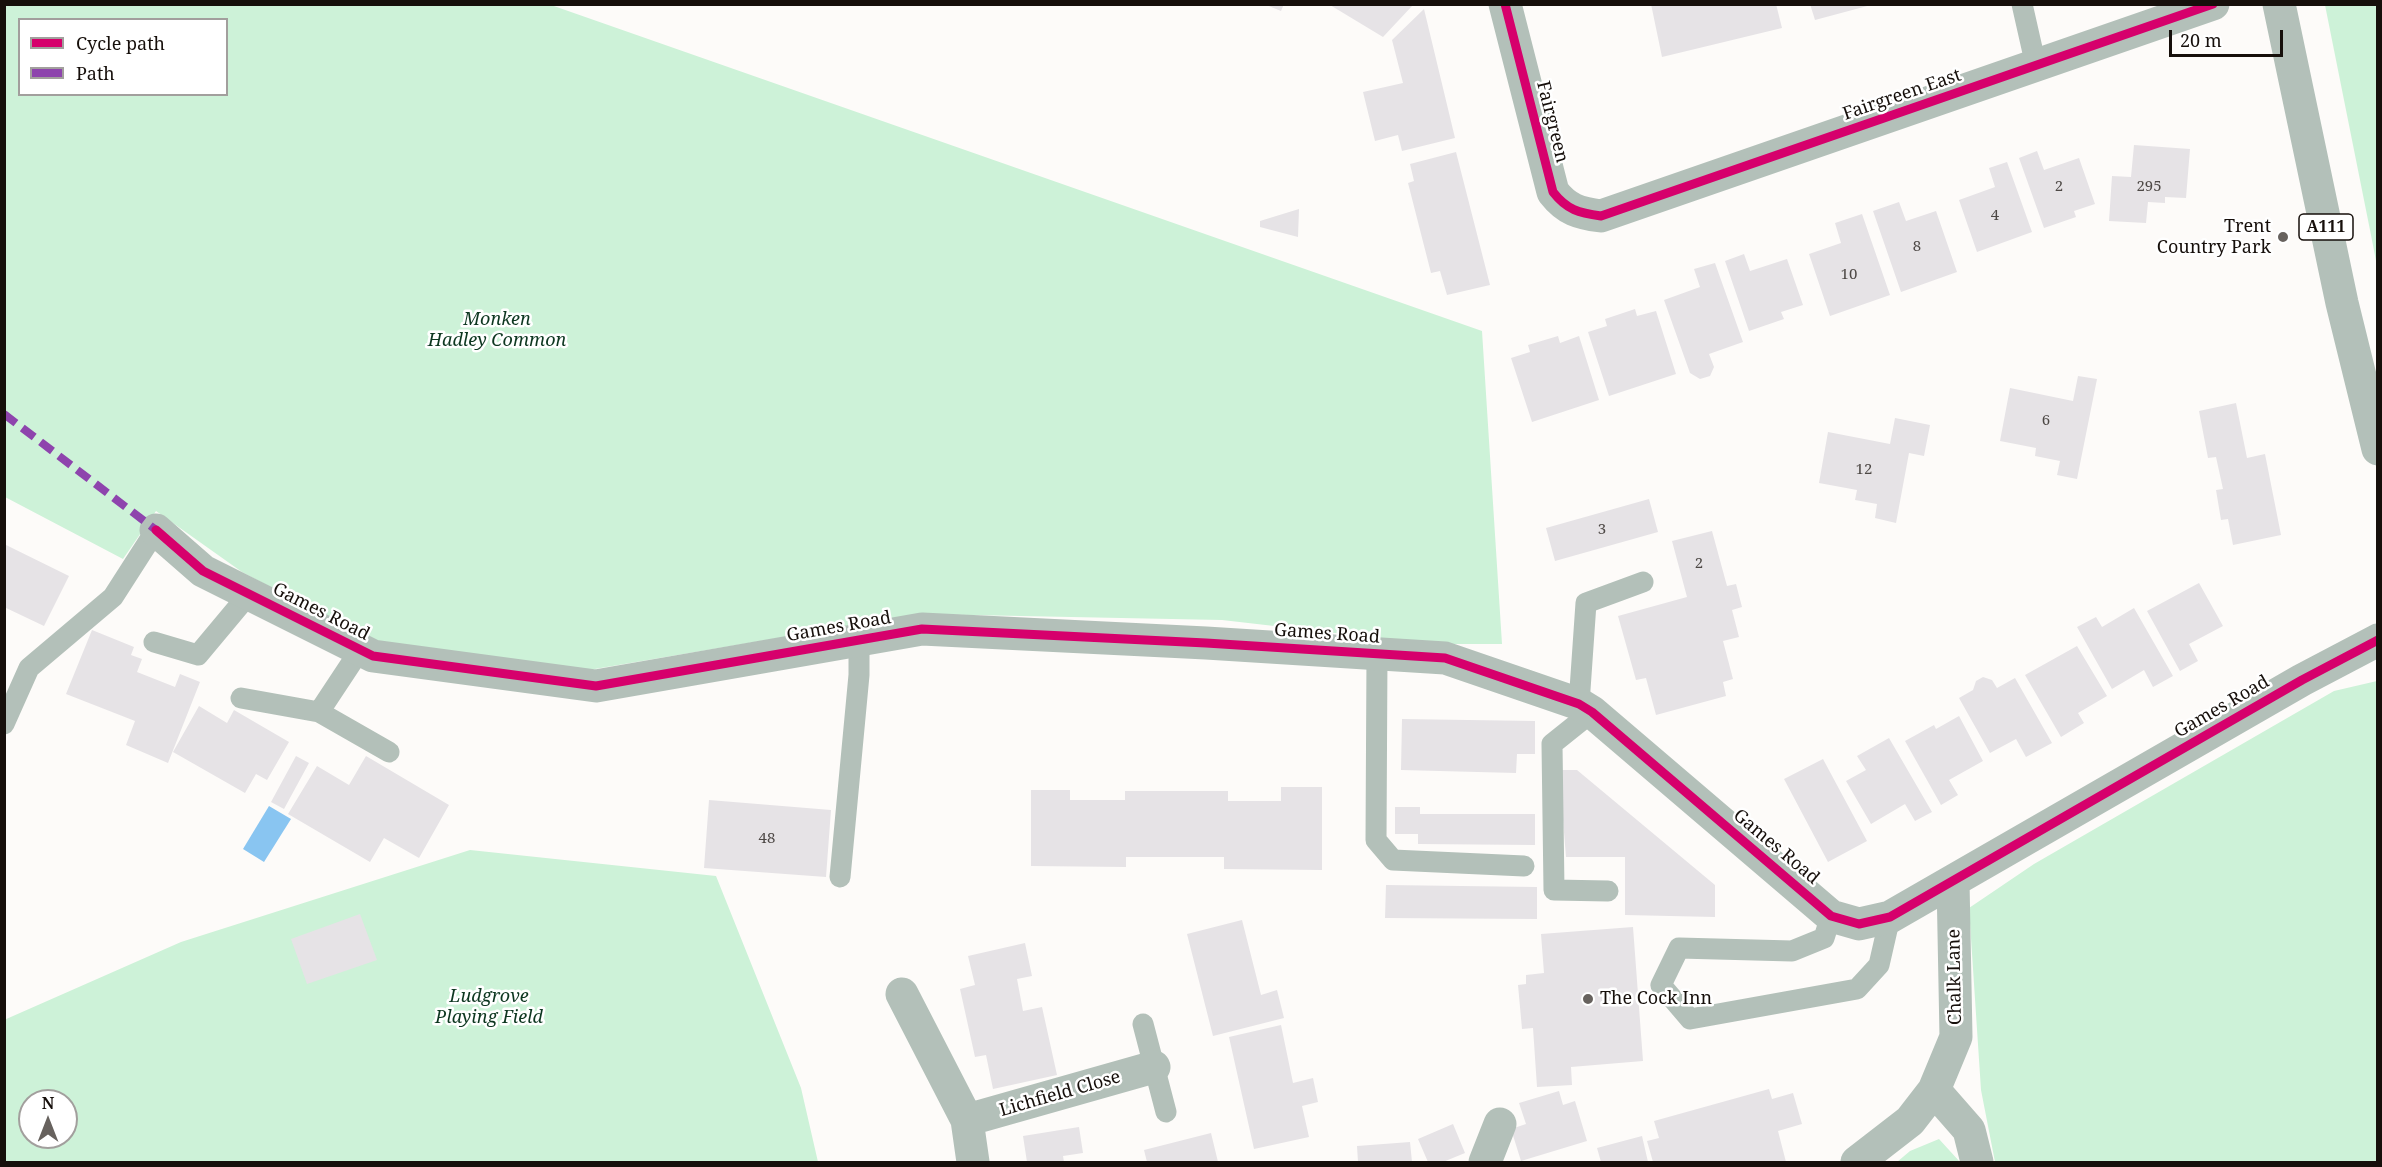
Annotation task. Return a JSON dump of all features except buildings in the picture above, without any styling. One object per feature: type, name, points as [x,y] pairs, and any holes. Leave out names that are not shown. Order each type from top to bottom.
[{"type":"street","name":"Fairgreen","points":[[1505,4],[1553,192],[1564,206],[1578,213],[1601,216]]},
{"type":"street","name":"Fairgreen East","points":[[1601,216],[2213,4]]},
{"type":"street","name":"A111","points":[[2279,4],[2342,303],[2378,449]]},
{"type":"street","name":"Games Road","points":[[156,530],[203,571],[373,656],[596,686],[922,629],[1445,658],[1585,708],[1831,916],[1858,924],[1890,916],[2292,686],[2378,640]]},
{"type":"street","name":"Chalk Lane","points":[[1857,1162],[1910,1121],[1934,1090],[1956,1037],[1953,881]]},
{"type":"street","points":[[902,994],[967,1120],[974,1162]]},
{"type":"street","name":"Lichfield Close","points":[[967,1120],[1154,1067]]},
{"type":"street","points":[[1934,1090],[1969,1130],[1977,1162]]},
{"type":"street","points":[[1485,1162],[1500,1124]]},
{"type":"lane","points":[[2022,4],[2036,66]]},
{"type":"lane","points":[[4,724],[29,668],[113,597],[156,530]]},
{"type":"lane","points":[[1608,891],[1554,890],[1552,744],[1585,708],[1586,603],[1643,582]]},
{"type":"lane","points":[[154,642],[198,655],[249,594]]},
{"type":"lane","points":[[840,878],[859,675],[859,640]]},
{"type":"lane","points":[[319,712],[360,650]]},
{"type":"lane","points":[[1377,654],[1376,840],[1393,860],[1524,866]]},
{"type":"lane","points":[[241,698],[319,712],[389,752]]},
{"type":"lane","points":[[1831,916],[1824,938],[1792,951],[1679,948],[1661,985],[1690,1020],[1857,988],[1879,964],[1890,916]]},
{"type":"lane","points":[[1143,1024],[1166,1112]]},
{"type":"green space","name":"Monken Hadley Common","points":[[4,5],[551,5],[1482,331],[1502,644],[1431,644],[1222,620],[920,614],[583,671],[377,643],[242,572],[156,511],[123,559],[5,497]]},
{"type":"green space","points":[[2325,5],[2377,5],[2377,266],[2371,235]]},
{"type":"green space","points":[[2377,681],[2377,1162],[1995,1162],[1981,1090],[1969,908],[2034,864],[2334,691]]},
{"type":"green space","name":"Ludgrove Playing Field","points":[[470,850],[716,876],[801,1088],[818,1162],[5,1162],[4,1020],[181,942]]},
{"type":"green space","points":[[1939,1139],[1960,1162],[1897,1162],[1910,1151]]},
{"type":"water","points":[[269,806],[291,819],[264,862],[243,849]]},
{"type":"marked path","points":[[4,414],[156,530]]},
{"type":"cycle path","points":[[1505,4],[1553,192],[1563,203],[1574,210],[1601,216],[2213,4]]},
{"type":"cycle path","points":[[156,530],[203,571],[373,656],[596,686],[922,629],[1445,658],[1579,704],[1592,712],[1831,916],[1859,924],[1890,917],[2302,680],[2378,640]]},
{"type":"place","name":"Trent Country Park","points":[[2283,237]]},
{"type":"place","name":"The Cock Inn","points":[[1588,999]]}]
